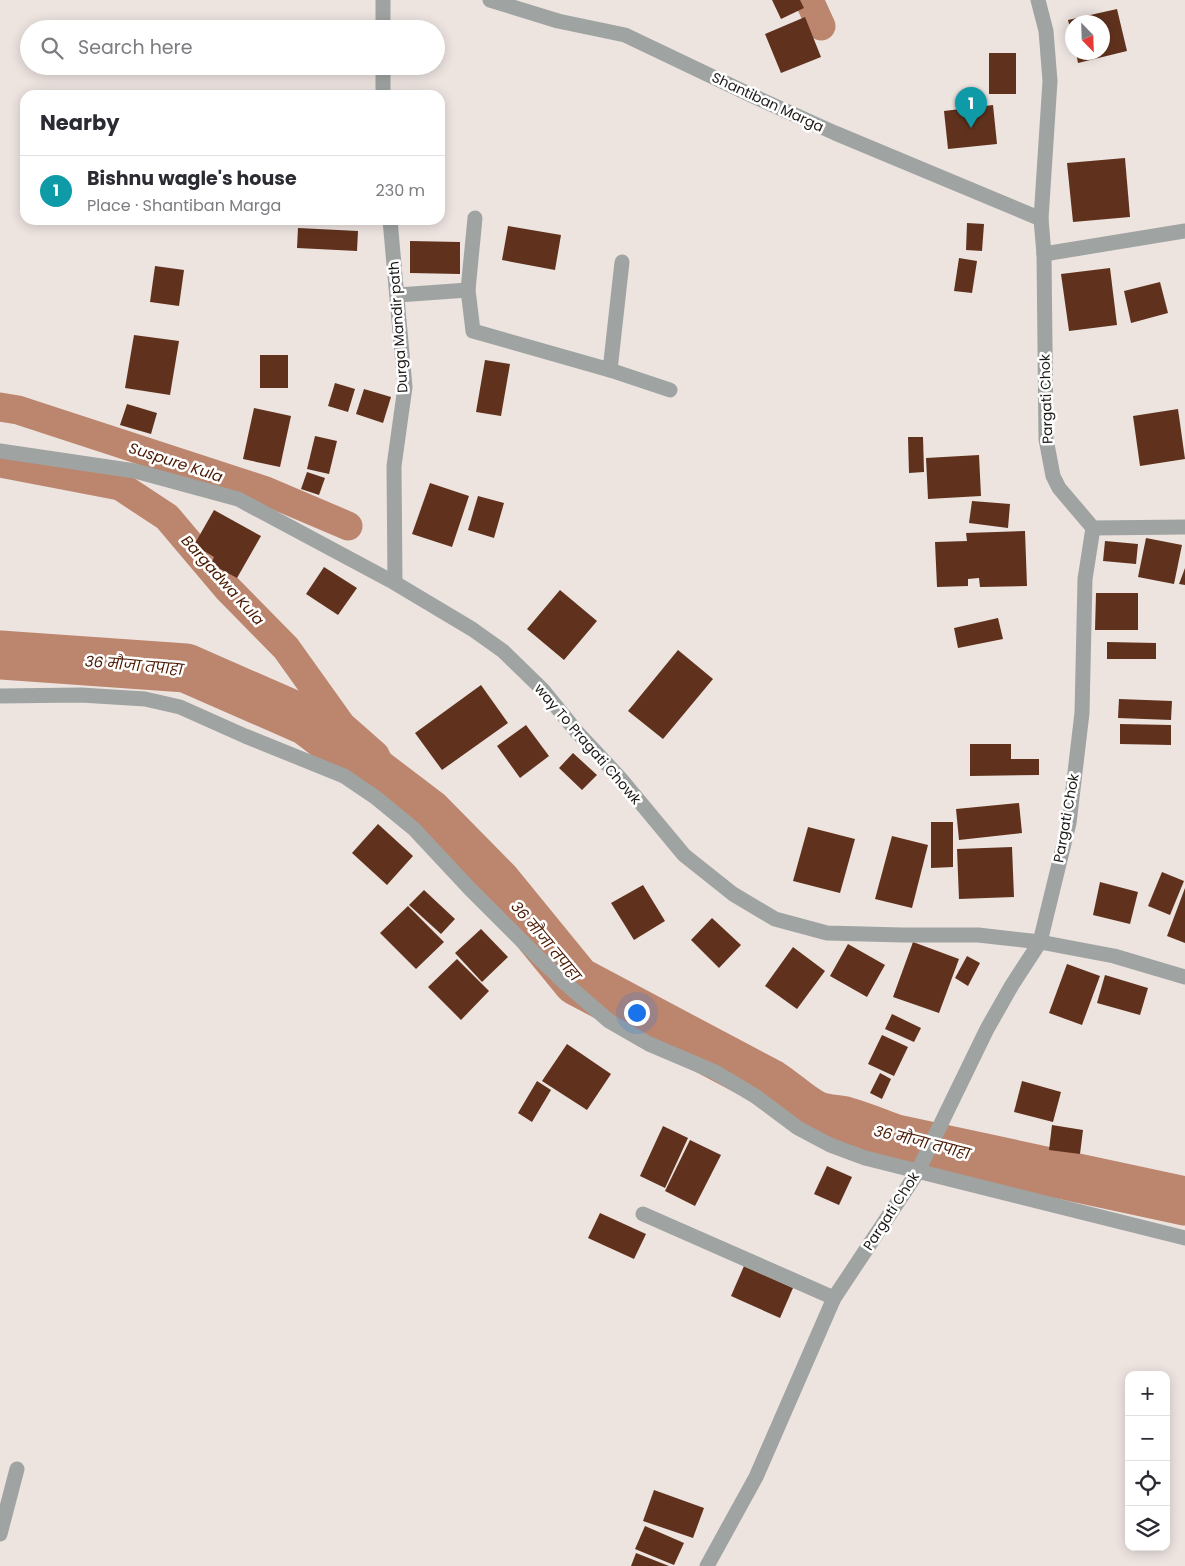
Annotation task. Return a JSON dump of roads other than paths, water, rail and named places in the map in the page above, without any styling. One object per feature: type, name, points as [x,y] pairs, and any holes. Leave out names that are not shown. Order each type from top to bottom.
[{"type":"street","points":[[383,0],[383,20]]},
{"type":"street","name":"Shantiban Marga","points":[[490,0],[558,21],[625,34],[834,133],[1041,219]]},
{"type":"street","name":"Pargati Chok","points":[[707,1566],[756,1477],[834,1298],[920,1168],[987,1029],[1012,985],[1040,942],[1068,823],[1082,713],[1085,579],[1093,528],[1059,488],[1053,476],[1046,439],[1044,254],[1041,219],[1050,81],[1046,31],[1038,0]]},
{"type":"street","points":[[383,75],[383,90]]},
{"type":"street","points":[[474,218],[468,290],[472,331],[610,370],[670,390]]},
{"type":"street","name":"Durga Mandir path","points":[[391,225],[398,295],[404,387],[394,466],[395,583]]},
{"type":"street","points":[[1044,254],[1185,231]]},
{"type":"street","points":[[610,370],[622,262]]},
{"type":"street","points":[[398,295],[468,290]]},
{"type":"street","name":"way To Pragati Chowk","points":[[0,451],[135,471],[238,499],[395,583],[472,629],[503,652],[542,689],[577,732],[620,778],[684,856],[733,894],[775,919],[827,933],[978,935],[1040,942],[1114,956],[1185,977]]},
{"type":"street","points":[[1093,528],[1185,527]]},
{"type":"street","points":[[0,696],[82,695],[145,699],[180,706],[245,736],[344,776],[375,797],[414,829],[470,889],[564,982],[609,1021],[649,1044],[715,1072],[755,1096],[798,1128],[830,1145],[865,1158],[920,1168],[1185,1238]]},
{"type":"street","points":[[643,1214],[834,1298]]},
{"type":"street","points":[[0,1534],[18,1469]]},
{"type":"waterway","points":[[809,0],[821,26]]},
{"type":"waterway","name":"Suspure Kula","points":[[0,407],[18,410],[266,491],[348,526]]},
{"type":"waterway","name":"Bargadwa Kula","points":[[0,463],[120,486],[167,517],[227,588],[286,648],[341,725],[375,755],[387,782]]},
{"type":"waterway","name":"३६ मौजा तपाहा","points":[[0,655],[186,668],[307,721],[428,813],[497,883],[577,981],[771,1084],[815,1115],[852,1123],[896,1139],[1185,1201]]},
{"type":"place","name":"Bishnu wagle's house","points":[[971,128]]}]
